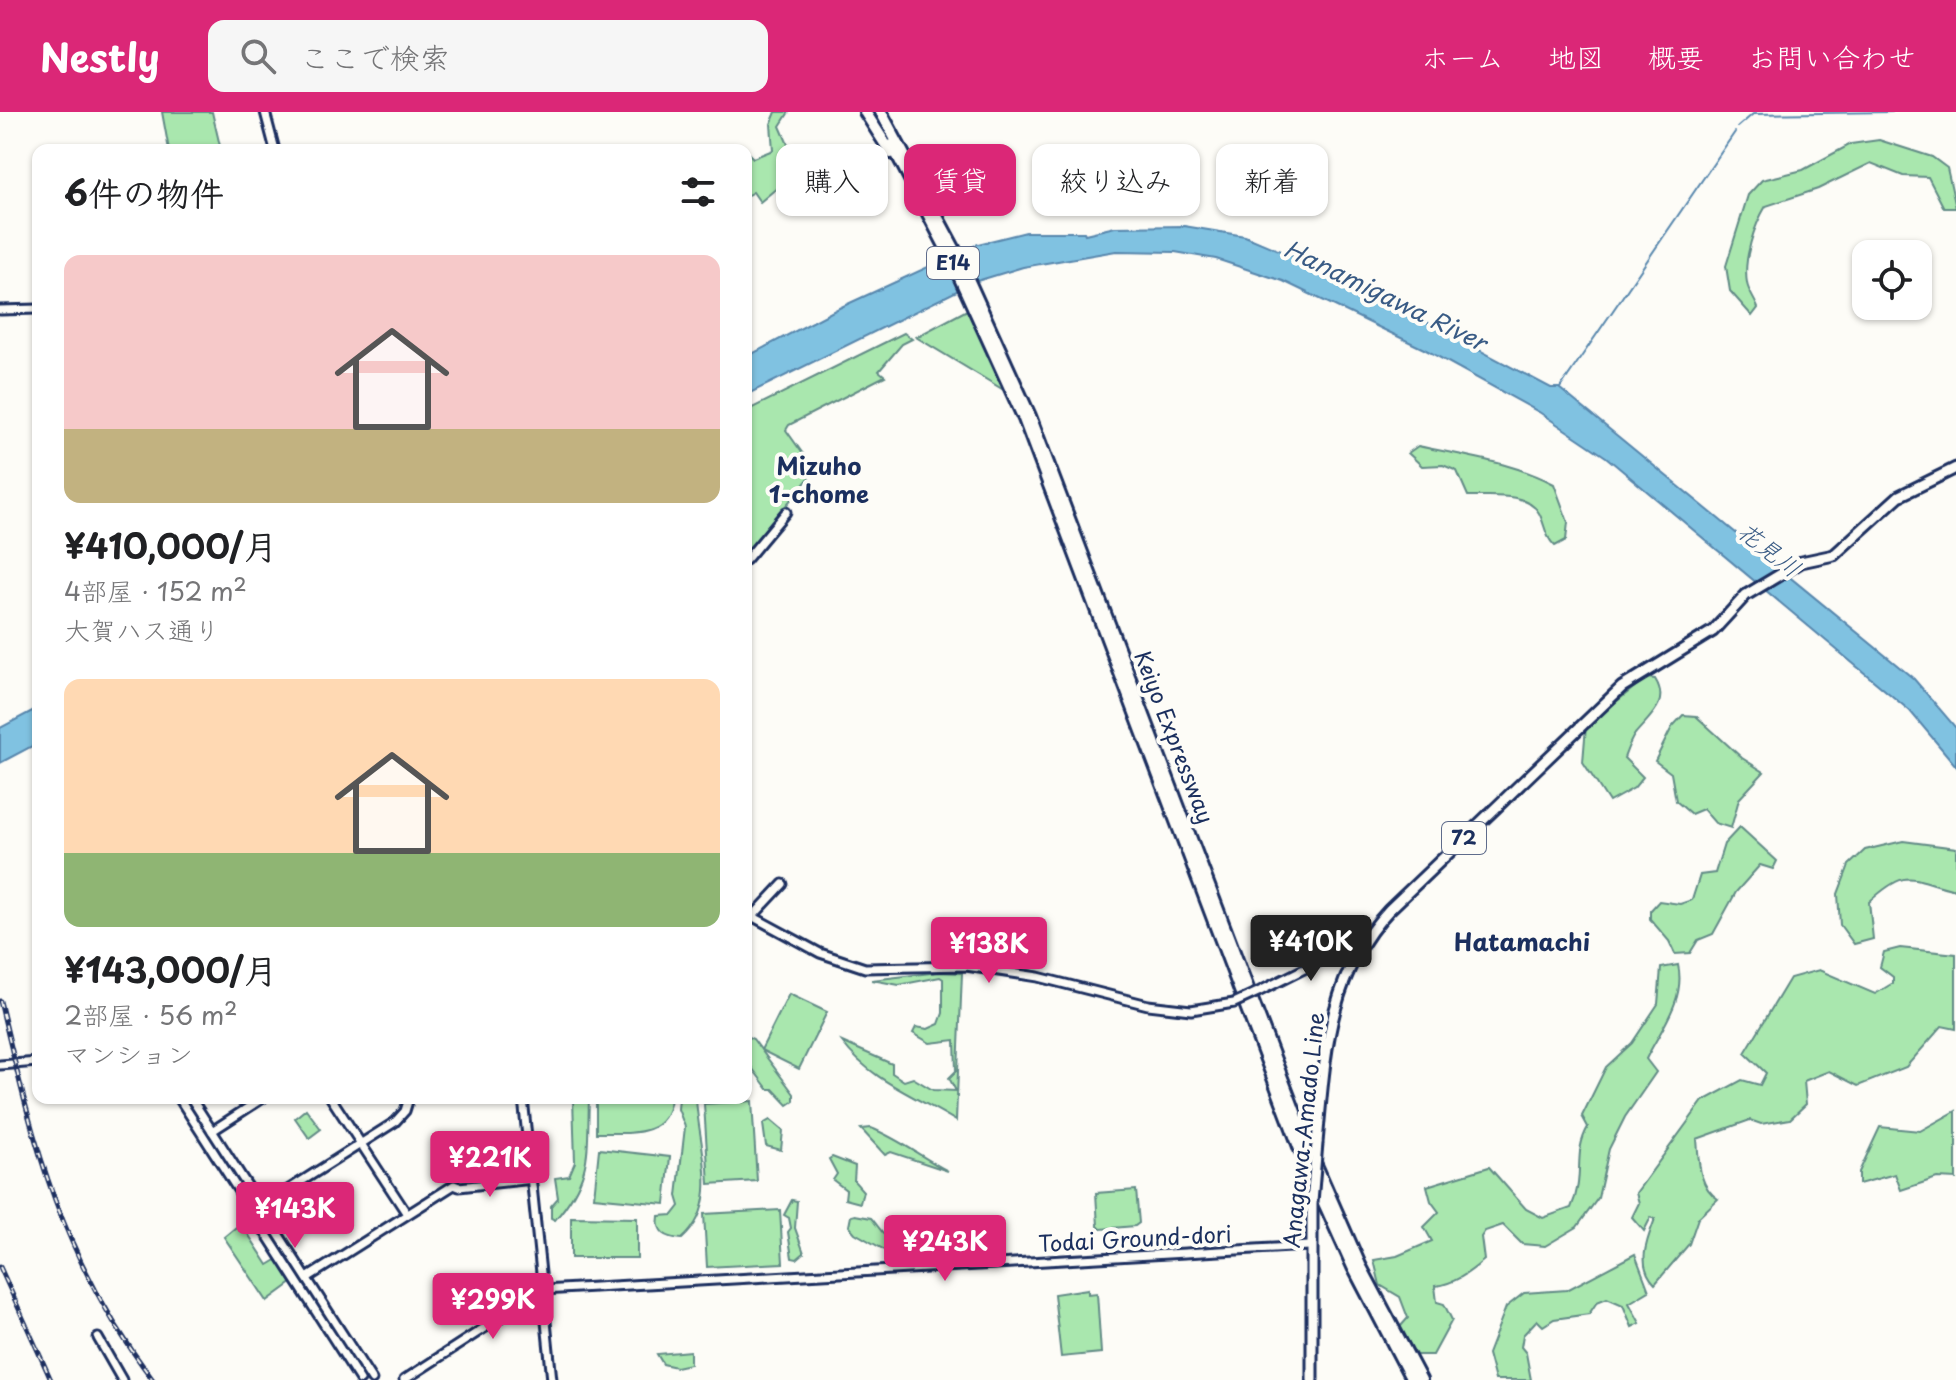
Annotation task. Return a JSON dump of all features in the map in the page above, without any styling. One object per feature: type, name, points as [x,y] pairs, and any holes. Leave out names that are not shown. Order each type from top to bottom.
[{"type":"highway","points":[[865,112],[938,225]]},
{"type":"highway","name":"Keiyo Expressway","points":[[873,112],[938,225]]},
{"type":"highway","name":"Keiyo Expressway","points":[[881,112],[938,225],[1027,418],[1309,1149],[1360,1265],[1421,1380]]},
{"type":"highway","points":[[889,112],[938,225]]},
{"type":"highway","name":"Keiyo Expressway","points":[[1027,418],[1301,1152],[1353,1267],[1412,1380]]},
{"type":"main road","name":"Anagawa-Amado Line","points":[[1312,1380],[1309,1246],[1317,1143],[1332,1013],[1359,948],[1389,910],[1622,687],[1713,631],[1741,599],[1756,589],[1801,562],[1834,555],[1899,496],[1956,468]]},
{"type":"street","points":[[265,112],[273,144]]},
{"type":"street","points":[[0,310],[32,309]]},
{"type":"street","points":[[752,553],[786,512]]},
{"type":"street","points":[[752,912],[783,884]]},
{"type":"street","points":[[752,915],[812,949],[865,968],[966,966],[1038,977],[1117,999],[1171,1008],[1217,1008],[1234,1003],[1330,956],[1359,948]]},
{"type":"street","points":[[0,1065],[32,1062]]},
{"type":"street","points":[[183,1104],[360,1380]]},
{"type":"street","points":[[195,1104],[372,1380]]},
{"type":"street","points":[[212,1131],[254,1104]]},
{"type":"street","points":[[335,1104],[407,1214]]},
{"type":"street","points":[[261,1207],[395,1122],[407,1104]]},
{"type":"street","points":[[524,1104],[552,1380]]},
{"type":"street","points":[[307,1278],[454,1185],[533,1179]]},
{"type":"street","name":"Todai Ground-dori","points":[[543,1290],[1309,1246]]},
{"type":"street","points":[[404,1380],[543,1290]]},
{"type":"street","points":[[98,1338],[122,1380]]},
{"type":"green space","points":[[162,112],[212,112],[220,144],[168,144]]},
{"type":"green space","points":[[776,112],[789,112],[780,126],[788,144],[776,144],[776,189],[760,202],[752,193],[752,157],[773,150],[771,124]]},
{"type":"green space","points":[[1879,140],[1932,157],[1947,168],[1956,208],[1944,208],[1928,177],[1903,176],[1871,163],[1818,189],[1766,206],[1748,253],[1748,286],[1758,308],[1752,316],[1730,291],[1726,266],[1748,195],[1762,180],[1803,170],[1851,144]]},
{"type":"green space","points":[[969,309],[1007,392],[916,337]]},
{"type":"green space","points":[[904,333],[912,339],[902,344],[879,371],[885,376],[789,425],[786,430],[815,471],[752,546],[752,408]]},
{"type":"green space","points":[[1418,446],[1505,465],[1554,484],[1568,522],[1566,540],[1555,546],[1539,513],[1525,501],[1468,496],[1457,471],[1443,465],[1422,466],[1408,453]]},
{"type":"green space","points":[[1646,678],[1655,679],[1659,687],[1659,702],[1633,737],[1624,758],[1643,777],[1634,788],[1609,802],[1583,762],[1586,726]]},
{"type":"green space","points":[[1683,715],[1696,716],[1742,758],[1764,772],[1739,799],[1731,828],[1715,823],[1703,809],[1691,814],[1676,801],[1671,773],[1655,761],[1672,727]]},
{"type":"green space","points":[[1740,827],[1777,861],[1773,869],[1760,865],[1736,892],[1713,934],[1698,940],[1690,953],[1675,954],[1669,941],[1650,919],[1650,911],[1659,901],[1680,904],[1692,900],[1700,875],[1715,873],[1724,844]]},
{"type":"green space","points":[[1903,841],[1956,848],[1956,890],[1911,878],[1893,883],[1869,902],[1873,939],[1854,944],[1840,925],[1838,894],[1849,865],[1865,850]]},
{"type":"green space","points":[[1900,948],[1956,954],[1956,1029],[1942,1026],[1906,1067],[1858,1086],[1829,1071],[1804,1081],[1806,1104],[1790,1119],[1761,1124],[1750,1120],[1697,1139],[1703,1180],[1718,1199],[1698,1218],[1689,1244],[1655,1284],[1646,1269],[1645,1252],[1655,1219],[1651,1217],[1644,1231],[1632,1217],[1639,1203],[1636,1193],[1703,1101],[1742,1080],[1760,1085],[1766,1073],[1745,1053],[1790,978],[1819,970],[1875,994],[1893,983],[1893,977],[1880,967],[1884,952]]},
{"type":"green space","points":[[1678,965],[1680,978],[1675,1002],[1646,1059],[1656,1072],[1625,1117],[1609,1149],[1598,1198],[1577,1227],[1545,1246],[1522,1244],[1503,1225],[1485,1231],[1481,1237],[1484,1260],[1461,1277],[1435,1286],[1437,1302],[1444,1304],[1452,1320],[1433,1355],[1416,1355],[1400,1327],[1408,1318],[1400,1297],[1380,1285],[1374,1260],[1397,1256],[1432,1241],[1424,1227],[1439,1212],[1431,1201],[1427,1186],[1489,1167],[1526,1209],[1543,1218],[1571,1208],[1578,1185],[1583,1137],[1588,1127],[1582,1116],[1606,1067],[1632,1043],[1658,1004],[1661,968]]},
{"type":"green space","points":[[939,972],[962,973],[956,1121],[880,1078],[842,1042],[892,1064],[892,1073],[904,1081],[913,1078],[933,1090],[956,1091],[949,1078],[956,1071],[955,1040],[930,1043],[913,1033],[916,1027],[928,1029],[939,1024],[943,1013],[943,979],[899,985],[872,980]]},
{"type":"green space","points":[[789,994],[827,1012],[799,1069],[761,1050]]},
{"type":"green space","points":[[752,1039],[794,1094],[794,1101],[788,1105],[773,1089],[768,1089],[752,1068]]},
{"type":"green space","points":[[752,1101],[757,1181],[709,1184],[704,1104],[752,1104]]},
{"type":"green space","points":[[573,1104],[589,1104],[586,1163],[576,1190],[555,1220],[551,1218],[551,1206],[558,1198],[555,1178],[569,1176],[575,1162]]},
{"type":"green space","points":[[596,1104],[670,1104],[663,1120],[646,1130],[596,1133]]},
{"type":"green space","points":[[678,1104],[697,1104],[705,1173],[702,1208],[694,1225],[682,1239],[664,1234],[659,1227],[659,1216],[673,1215],[680,1206],[677,1196],[685,1127]]},
{"type":"green space","points":[[306,1109],[321,1129],[309,1138],[295,1118]]},
{"type":"green space","points":[[1956,1111],[1956,1179],[1937,1178],[1901,1190],[1895,1174],[1859,1184],[1859,1172],[1880,1127],[1920,1131]]},
{"type":"green space","points":[[770,1120],[783,1131],[781,1150],[766,1146],[763,1124]]},
{"type":"green space","points":[[871,1128],[948,1171],[891,1152],[885,1155],[861,1129]]},
{"type":"green space","points":[[599,1149],[670,1157],[665,1204],[594,1197]]},
{"type":"green space","points":[[832,1157],[855,1166],[854,1181],[863,1191],[860,1203],[845,1199],[846,1190],[833,1180],[837,1174],[829,1159]]},
{"type":"green space","points":[[1136,1190],[1139,1223],[1101,1229],[1098,1226],[1096,1193]]},
{"type":"green space","points":[[792,1200],[797,1201],[795,1228],[804,1253],[797,1259],[792,1258],[788,1232],[791,1228],[789,1218],[784,1215]]},
{"type":"green space","points":[[780,1210],[783,1263],[707,1267],[704,1214]]},
{"type":"green space","points":[[851,1216],[871,1218],[890,1240],[906,1243],[910,1253],[922,1238],[926,1244],[935,1234],[944,1232],[945,1236],[914,1260],[904,1261],[855,1233],[849,1226]]},
{"type":"green space","points":[[571,1217],[637,1218],[637,1258],[571,1258]]},
{"type":"green space","points":[[241,1223],[268,1265],[278,1259],[293,1282],[267,1301],[224,1237]]},
{"type":"green space","points":[[1635,1254],[1649,1291],[1629,1303],[1640,1323],[1632,1327],[1623,1305],[1607,1298],[1597,1302],[1589,1314],[1554,1319],[1543,1326],[1537,1320],[1523,1335],[1521,1347],[1526,1353],[1531,1380],[1495,1380],[1488,1354],[1506,1307],[1524,1293],[1567,1290]]},
{"type":"green space","points":[[1088,1289],[1088,1294],[1097,1293],[1101,1353],[1061,1357],[1054,1294]]},
{"type":"green space","points":[[690,1351],[690,1364],[676,1367],[663,1364],[657,1354]]},
{"type":"water","points":[[1184,226],[1245,236],[1337,275],[1350,276],[1351,282],[1551,388],[1559,388],[1914,679],[1956,728],[1956,766],[1910,711],[1606,457],[1539,412],[1426,350],[1283,281],[1216,259],[1175,252],[1116,251],[1023,267],[977,281],[752,392],[752,354],[839,308],[978,244],[1026,232],[1085,234],[1115,227]]},
{"type":"water","points":[[32,711],[32,746],[0,763],[0,728]]},
{"type":"waterway","points":[[1738,127],[1753,114],[1892,112]]},
{"type":"waterway","points":[[1560,388],[1735,132]]},
{"type":"railway","points":[[0,1001],[39,1153],[73,1244],[121,1334],[153,1380]]},
{"type":"railway","points":[[0,1267],[51,1380]]},
{"type":"district","name":"Mizuho 1-chome","points":[[819,481]]},
{"type":"district","name":"Hatamachi","points":[[1522,943]]},
{"type":"water label","name":"Hanamigawa River","points":[[1385,296]]},
{"type":"water label","name":"花見川","points":[[1769,550]]}]
